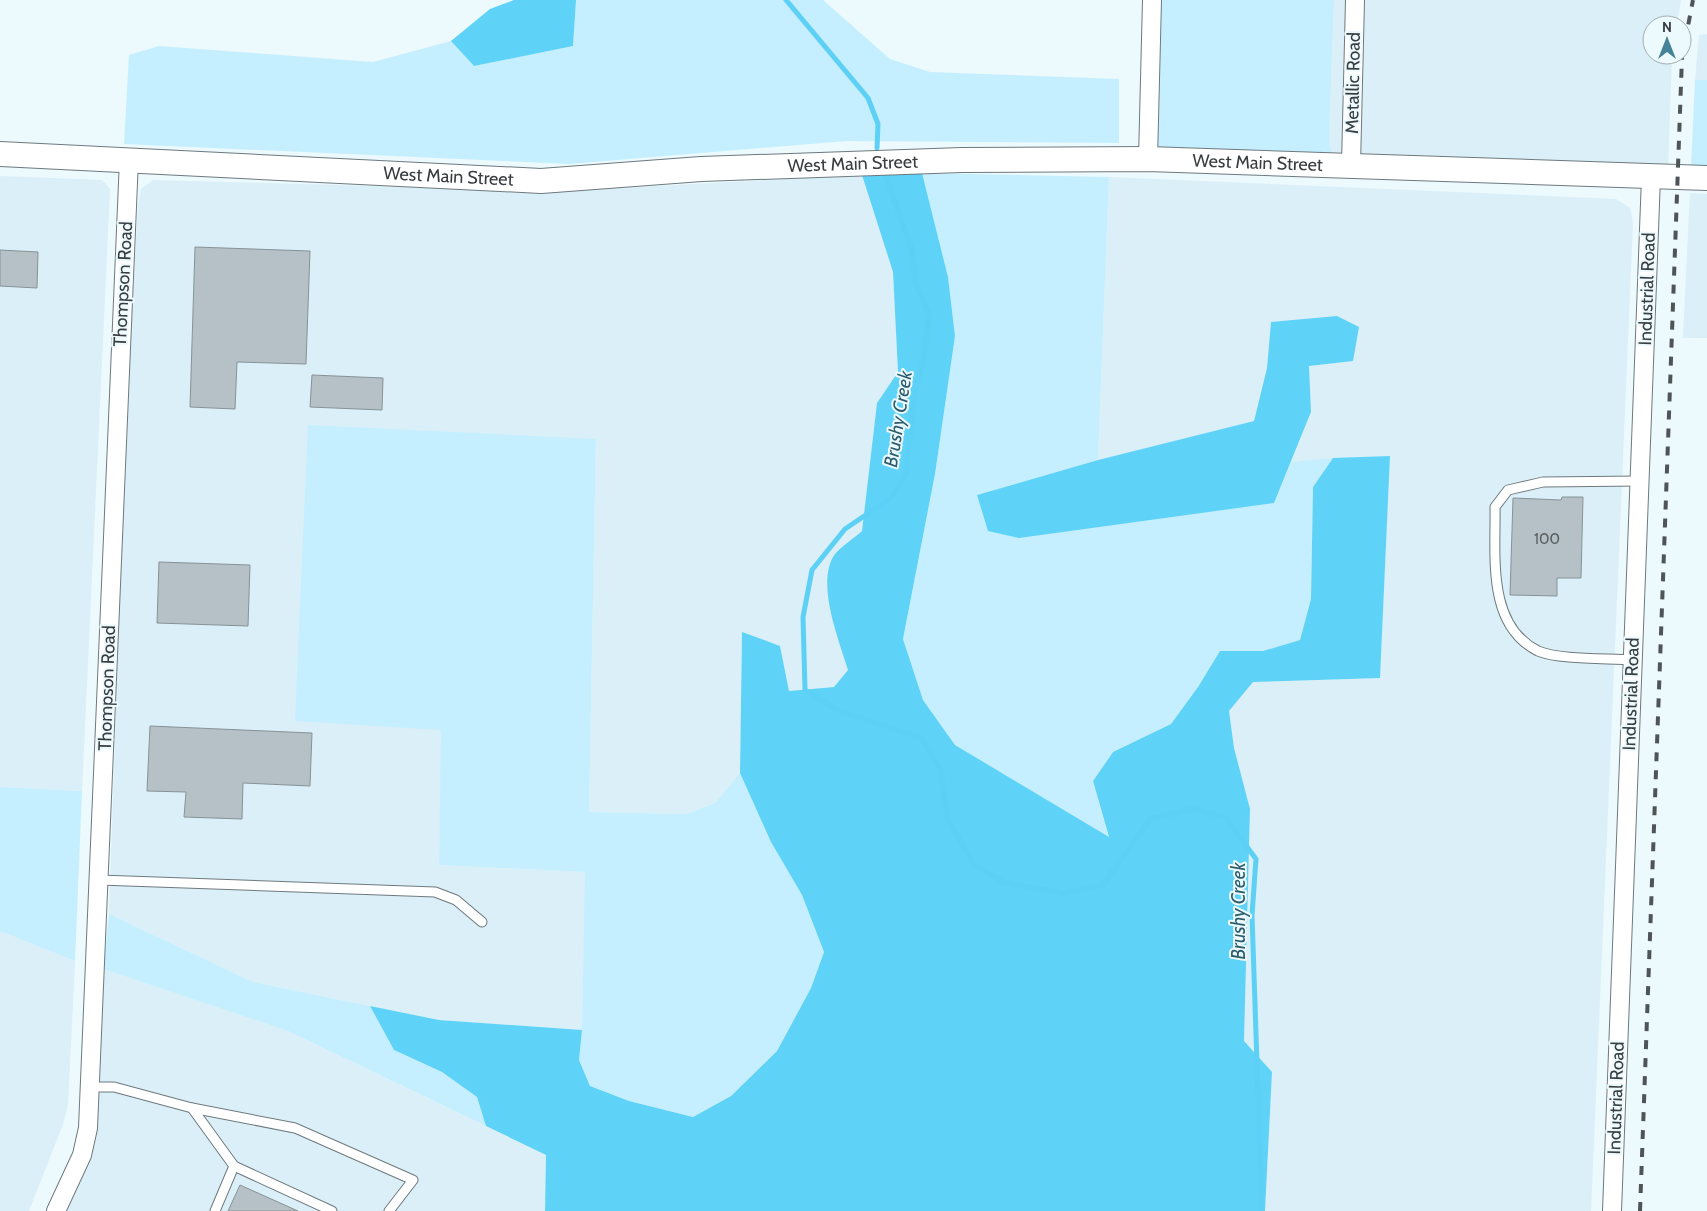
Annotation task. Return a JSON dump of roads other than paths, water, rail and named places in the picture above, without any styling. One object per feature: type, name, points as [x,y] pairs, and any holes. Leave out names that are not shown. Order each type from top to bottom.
[{"type":"main road","name":"West Main Street","points":[[0,154],[541,181],[711,169],[962,160],[1148,159],[1707,178]]},
{"type":"street","points":[[1148,159],[1152,0]]},
{"type":"street","name":"Metallic Road","points":[[1351,165],[1355,0]]},
{"type":"street","name":"Thompson Road","points":[[56,1211],[82,1155],[88,1128],[129,159]]},
{"type":"street","name":"Industrial Road","points":[[1612,1211],[1651,176]]},
{"type":"lane","points":[[1633,660],[1558,655],[1539,651],[1524,641],[1505,620],[1496,584],[1495,506],[1508,490],[1543,482],[1640,481]]},
{"type":"lane","points":[[99,880],[435,892],[456,900],[482,922]]},
{"type":"lane","points":[[90,1087],[114,1088],[192,1108],[295,1128],[413,1180],[389,1211]]},
{"type":"lane","points":[[192,1108],[234,1166],[332,1211]]},
{"type":"lane","points":[[216,1211],[234,1166]]},
{"type":"waterway","name":"Brushy Creek","points":[[786,0],[868,98],[878,124],[877,148]]},
{"type":"waterway","name":"Brushy Creek","points":[[885,175],[912,249],[915,281],[929,315],[924,358],[915,390],[906,474],[891,498],[845,529],[812,570],[803,617],[805,690],[837,710],[921,738],[940,768],[948,820],[974,865],[1005,883],[1063,893],[1103,885],[1150,819],[1192,809],[1225,817],[1256,859],[1252,915],[1262,1211]]},
{"type":"railway","points":[[1640,1211],[1682,57],[1693,0]]}]
